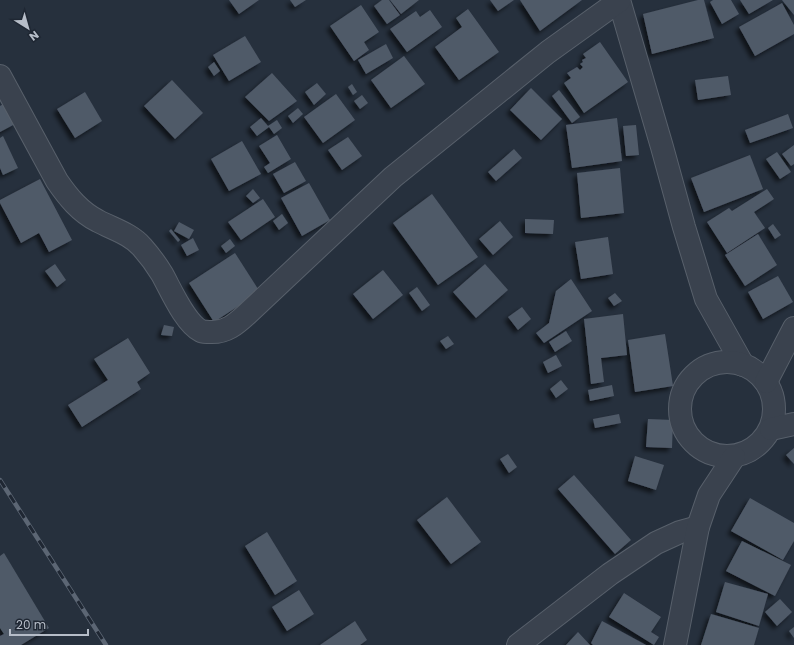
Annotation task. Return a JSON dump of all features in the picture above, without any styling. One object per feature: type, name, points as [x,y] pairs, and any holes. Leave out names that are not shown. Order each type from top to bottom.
[{"type":"street","points":[[0,76],[57,181],[66,194],[78,207],[97,220],[128,235],[140,245],[154,261],[185,315],[194,326],[203,332],[217,333],[231,328],[247,314],[393,177],[548,52],[619,1],[684,228],[706,299],[743,365]]},
{"type":"street","points":[[766,382],[794,328]]},
{"type":"street","points":[[728,362],[743,365],[757,373],[766,382],[772,392],[775,413],[771,429],[749,452],[734,457],[715,456],[699,448],[687,435],[681,420],[680,403],[686,387],[696,374],[711,365],[728,362]]},
{"type":"street","points":[[771,429],[794,424]]},
{"type":"street","points":[[675,645],[698,527],[709,495],[734,457]]},
{"type":"street","points":[[518,645],[610,574],[656,543],[680,532],[698,527]]},
{"type":"building","points":[[229,0],[259,0],[239,14]]},
{"type":"building","points":[[290,0],[306,0],[295,7]]},
{"type":"building","points":[[382,0],[389,0],[400,15],[387,24],[374,6]]},
{"type":"building","points":[[390,0],[419,0],[401,14]]},
{"type":"building","points":[[490,0],[514,0],[498,11]]},
{"type":"building","points":[[520,0],[582,0],[540,31]]},
{"type":"building","points":[[698,0],[704,0],[714,38],[652,54],[643,14]]},
{"type":"building","points":[[713,0],[731,0],[739,14],[722,24],[710,2]]},
{"type":"building","points":[[740,0],[773,0],[749,14]]},
{"type":"building","points":[[782,0],[794,0],[794,15]]},
{"type":"building","points":[[782,3],[794,25],[794,34],[755,56],[739,27]]},
{"type":"building","points":[[361,5],[379,32],[364,42],[369,50],[354,61],[330,26]]},
{"type":"building","points":[[468,9],[499,52],[459,80],[435,47],[462,27],[456,18]]},
{"type":"building","points":[[430,10],[442,27],[407,52],[390,29],[416,11],[420,17]]},
{"type":"building","points":[[245,36],[261,62],[229,81],[213,55]]},
{"type":"building","points":[[600,42],[628,82],[584,113],[564,83],[571,78],[567,73],[577,67],[580,70],[583,67],[580,64],[583,62],[582,60],[586,58],[583,54]]},
{"type":"building","points":[[386,44],[393,58],[366,74],[358,60]]},
{"type":"building","points":[[404,56],[425,84],[391,108],[371,80]]},
{"type":"building","points":[[214,62],[220,71],[214,76],[208,67]]},
{"type":"building","points":[[272,73],[297,101],[269,121],[245,97]]},
{"type":"building","points":[[728,76],[731,95],[698,100],[695,80]]},
{"type":"building","points":[[172,80],[203,113],[175,139],[144,106]]},
{"type":"building","points":[[317,83],[326,94],[314,105],[305,92]]},
{"type":"building","points":[[352,84],[357,92],[353,95],[348,87]]},
{"type":"building","points":[[531,88],[562,119],[541,140],[510,110]]},
{"type":"building","points":[[559,90],[580,117],[572,123],[552,96]]},
{"type":"building","points":[[85,92],[102,121],[75,138],[57,109]]},
{"type":"building","points":[[336,94],[355,120],[323,143],[304,117]]},
{"type":"building","points":[[362,95],[368,103],[360,109],[354,101]]},
{"type":"building","points":[[5,103],[15,124],[0,132],[0,106]]},
{"type":"building","points":[[298,108],[303,114],[293,123],[288,116]]},
{"type":"building","points":[[788,114],[793,128],[750,143],[745,130]]},
{"type":"building","points":[[261,118],[268,126],[277,120],[282,128],[274,134],[269,127],[257,136],[250,127]]},
{"type":"building","points":[[617,118],[622,161],[572,168],[566,125]]},
{"type":"building","points":[[636,125],[639,155],[626,156],[623,126]]},
{"type":"building","points":[[277,135],[291,159],[268,173],[264,167],[270,163],[259,146]]},
{"type":"building","points":[[3,136],[18,168],[3,175],[0,168],[0,138]]},
{"type":"building","points":[[348,137],[362,156],[342,170],[328,150]]},
{"type":"building","points":[[242,141],[261,174],[229,191],[211,159]]},
{"type":"building","points":[[794,145],[794,164],[791,166],[782,154]]},
{"type":"building","points":[[514,149],[522,158],[496,181],[488,172]]},
{"type":"building","points":[[777,152],[791,172],[780,179],[766,159]]},
{"type":"building","points":[[750,155],[763,189],[704,212],[691,178]]},
{"type":"building","points":[[295,162],[306,181],[284,193],[273,174]]},
{"type":"building","points":[[620,168],[624,213],[581,218],[577,173]]},
{"type":"building","points":[[40,179],[72,240],[49,252],[39,233],[21,243],[0,203],[0,200]]},
{"type":"building","points":[[309,183],[330,220],[302,236],[281,198]]},
{"type":"building","points":[[253,189],[260,198],[253,203],[246,196]]},
{"type":"building","points":[[767,189],[774,199],[754,212],[765,228],[727,253],[707,222],[729,208],[732,211]]},
{"type":"building","points":[[432,194],[478,257],[438,285],[393,223]]},
{"type":"building","points":[[263,199],[275,217],[241,240],[228,222]]},
{"type":"building","points":[[282,214],[288,223],[279,230],[273,221]]},
{"type":"building","points":[[525,219],[554,220],[553,234],[525,233]]},
{"type":"building","points":[[500,221],[513,237],[493,255],[479,239]]},
{"type":"building","points":[[179,222],[194,230],[189,239],[174,231]]},
{"type":"building","points":[[773,224],[781,235],[775,239],[768,228]]},
{"type":"building","points":[[171,229],[180,240],[178,242],[169,231]]},
{"type":"building","points":[[758,234],[777,265],[745,286],[725,255]]},
{"type":"building","points":[[608,237],[613,274],[581,279],[575,242]]},
{"type":"building","points":[[193,238],[199,250],[187,256],[181,245]]},
{"type":"building","points":[[230,239],[235,246],[226,253],[221,246]]},
{"type":"building","points":[[235,253],[260,292],[214,322],[189,283]]},
{"type":"building","points":[[55,264],[66,280],[57,287],[45,271]]},
{"type":"building","points":[[485,264],[508,290],[476,318],[453,292]]},
{"type":"building","points":[[383,270],[403,295],[373,319],[353,294]]},
{"type":"building","points":[[778,276],[793,302],[763,319],[748,292]]},
{"type":"building","points":[[571,279],[592,311],[544,343],[536,333],[549,323],[556,291]]},
{"type":"building","points":[[417,287],[430,305],[422,311],[409,293]]},
{"type":"building","points":[[615,293],[622,301],[614,306],[608,298]]},
{"type":"building","points":[[522,307],[531,319],[518,330],[508,317]]},
{"type":"building","points":[[623,314],[627,355],[601,358],[604,382],[591,384],[584,319]]},
{"type":"building","points":[[164,325],[174,327],[172,336],[161,335]]},
{"type":"building","points":[[566,331],[572,341],[555,352],[549,342]]},
{"type":"building","points":[[665,334],[673,386],[635,392],[628,340]]},
{"type":"building","points":[[448,336],[454,344],[446,349],[440,341]]},
{"type":"building","points":[[128,338],[150,373],[137,382],[141,389],[82,427],[68,405],[108,380],[94,359]]},
{"type":"building","points":[[556,355],[562,366],[548,373],[543,362]]},
{"type":"building","points":[[561,380],[568,389],[556,398],[550,389]]},
{"type":"building","points":[[612,385],[614,396],[590,401],[588,390]]},
{"type":"building","points":[[619,414],[621,423],[595,428],[593,419]]},
{"type":"building","points":[[648,419],[673,420],[672,448],[646,447]]},
{"type":"building","points":[[794,448],[794,464],[786,455]]},
{"type":"building","points":[[508,454],[517,467],[509,473],[500,459]]},
{"type":"building","points":[[635,456],[664,465],[656,490],[628,481]]},
{"type":"building","points":[[574,475],[631,540],[615,554],[558,489]]},
{"type":"building","points":[[447,497],[481,542],[451,564],[417,520]]},
{"type":"building","points":[[750,498],[794,523],[794,541],[783,560],[731,531]]},
{"type":"building","points":[[267,532],[297,581],[275,595],[245,546]]},
{"type":"building","points":[[742,541],[791,565],[775,596],[726,571]]},
{"type":"building","points":[[4,553],[49,628],[21,645],[0,645],[0,636],[4,634],[0,628],[0,556]]},
{"type":"building","points":[[725,582],[768,594],[759,626],[716,612]]},
{"type":"building","points":[[299,590],[314,614],[287,631],[272,607]]},
{"type":"building","points":[[624,593],[661,617],[651,632],[659,637],[654,645],[609,617]]},
{"type":"building","points":[[780,599],[792,612],[777,626],[765,612]]},
{"type":"building","points":[[711,614],[759,628],[754,645],[701,645]]},
{"type":"building","points":[[355,621],[367,640],[360,645],[320,645]]},
{"type":"building","points":[[602,621],[646,645],[593,645],[591,643]]},
{"type":"building","points":[[794,627],[794,638],[789,631]]},
{"type":"building","points":[[578,632],[590,645],[566,645]]},
{"type":"railway","points":[[0,480],[106,645]]}]
